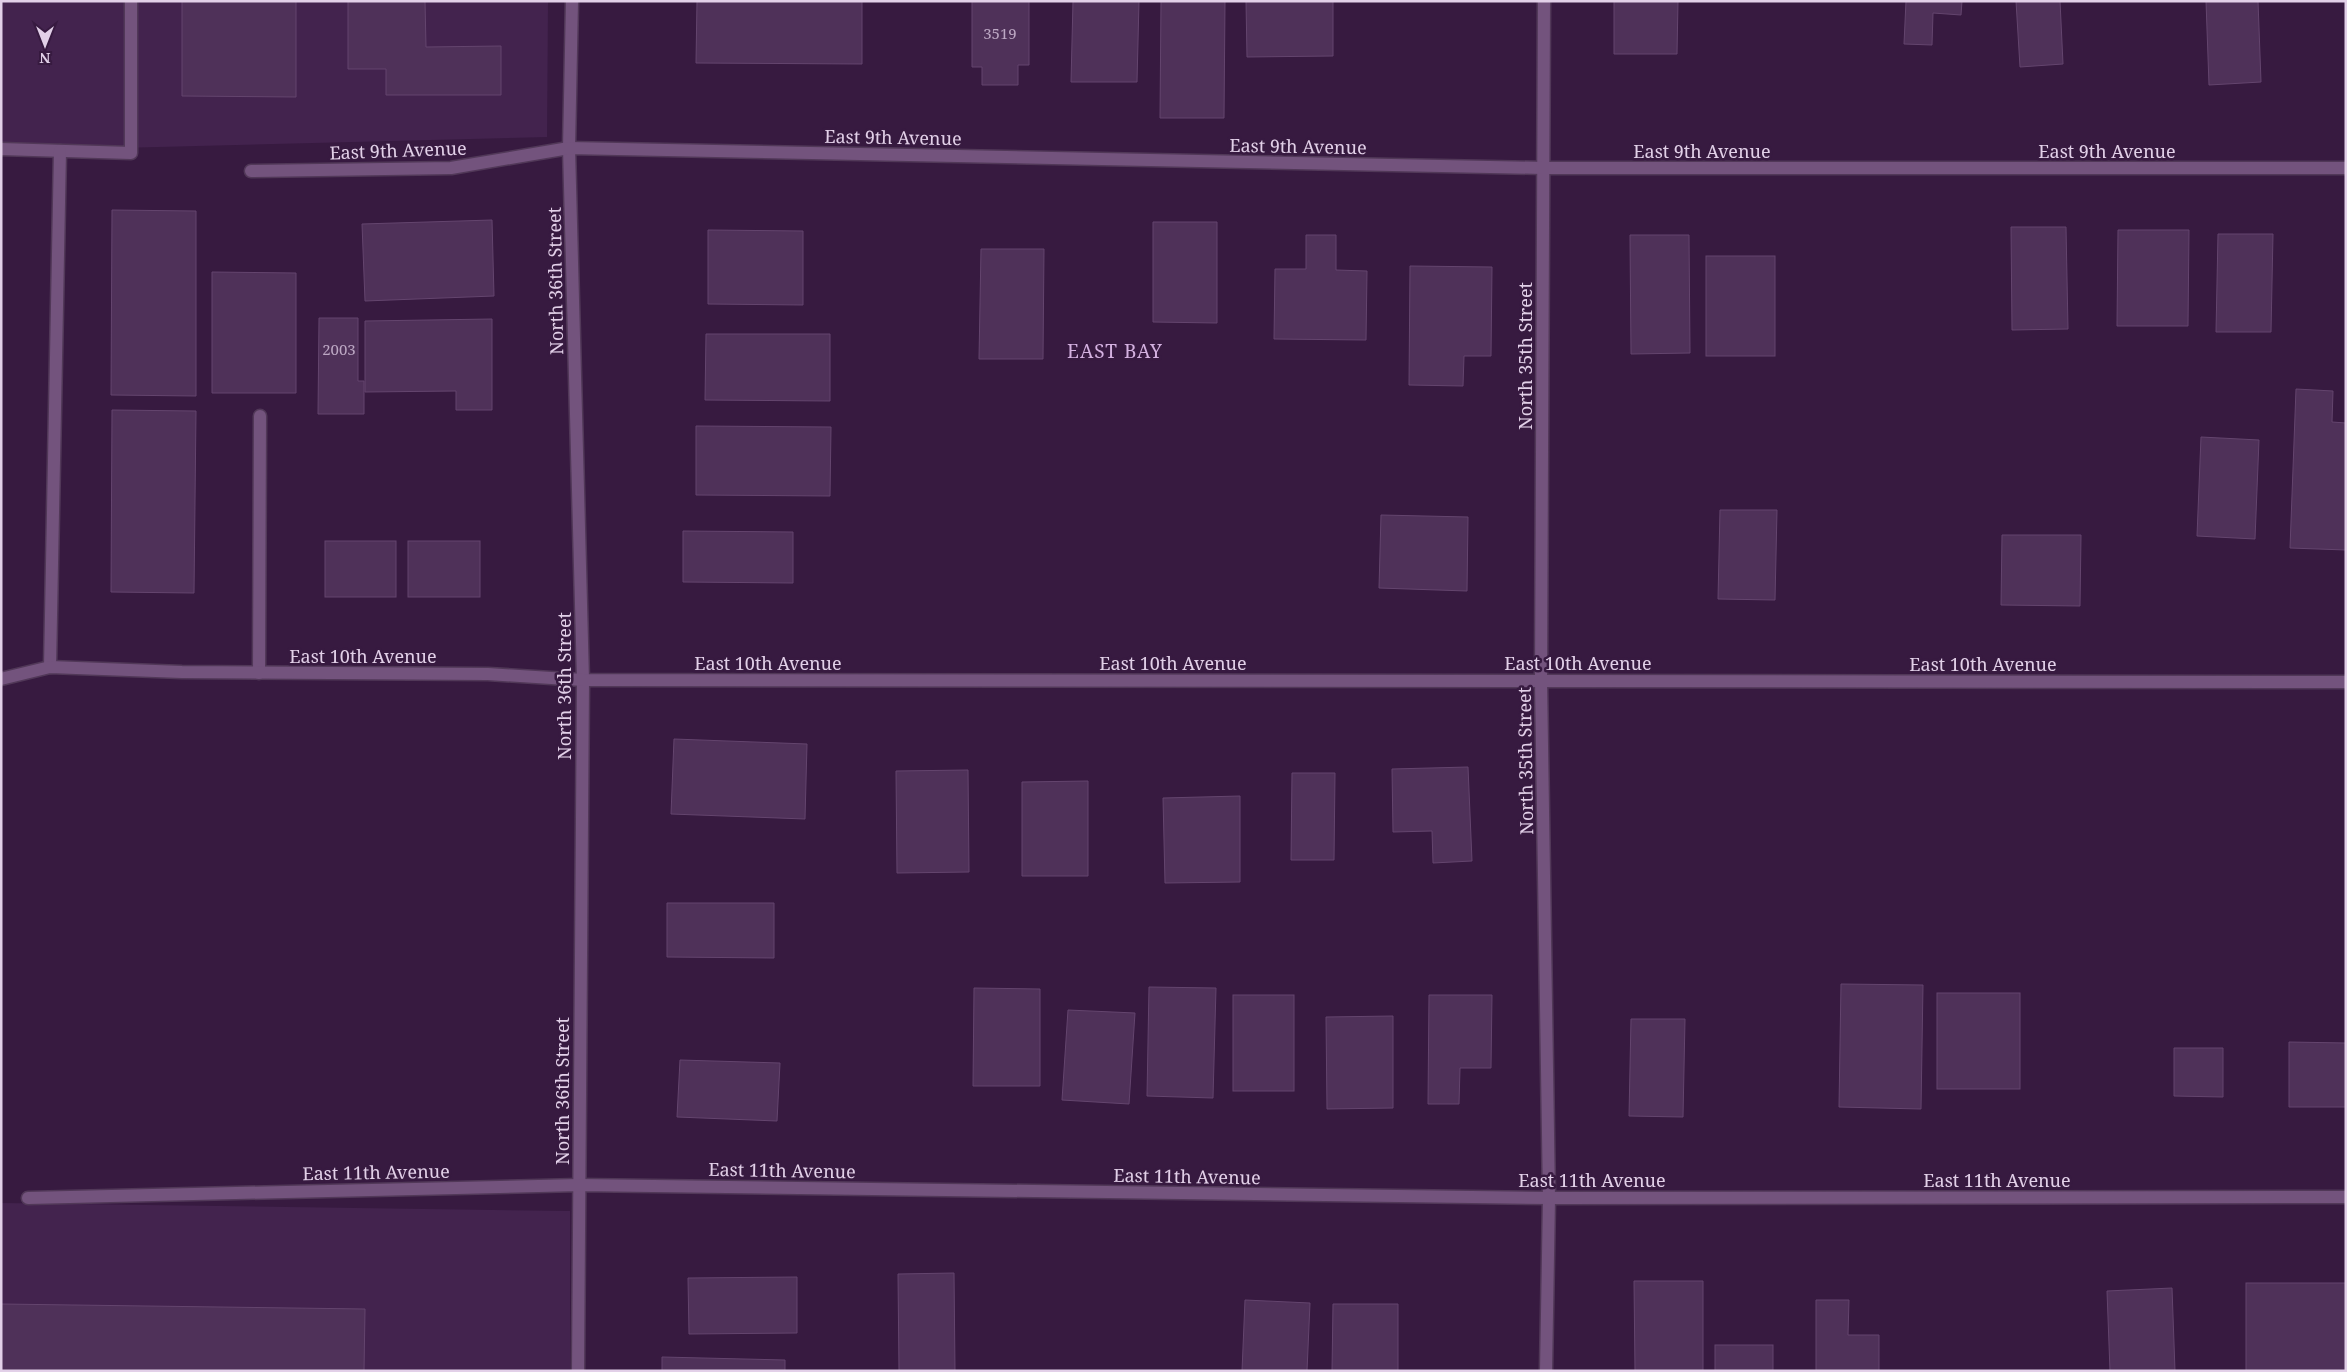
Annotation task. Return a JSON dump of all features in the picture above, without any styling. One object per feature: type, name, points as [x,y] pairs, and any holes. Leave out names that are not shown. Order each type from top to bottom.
[{"type":"street","points":[[1,149],[131,153],[131,1]]},
{"type":"street","name":"North 36th Street","points":[[572,1],[569,148],[583,680],[578,1371]]},
{"type":"street","name":"North 35th Street","points":[[1544,1],[1541,681],[1549,1198],[1546,1371]]},
{"type":"street","name":"East 9th Avenue","points":[[251,171],[451,168],[569,148],[1544,168],[2346,168]]},
{"type":"street","points":[[50,667],[60,151]]},
{"type":"street","points":[[259,673],[260,416]]},
{"type":"street","name":"East 10th Avenue","points":[[1,679],[50,667],[259,673],[488,674],[583,680],[2346,682]]},
{"type":"street","name":"East 11th Avenue","points":[[28,1198],[579,1184],[1549,1198],[2346,1197]]},
{"type":"shaded area","points":[[1,1],[548,1],[547,137],[1,151]]},
{"type":"shaded area","points":[[1,1203],[570,1211],[570,1371],[1,1371]]},
{"type":"building","points":[[182,1],[296,1],[296,97],[182,96]]},
{"type":"building","points":[[348,1],[425,1],[426,47],[501,46],[501,95],[386,95],[386,69],[348,69]]},
{"type":"building","points":[[697,1],[862,1],[862,64],[696,63]]},
{"type":"building","points":[[972,1],[1029,1],[1029,65],[1018,65],[1018,85],[982,85],[982,67],[972,67]]},
{"type":"building","points":[[1073,1],[1139,1],[1137,82],[1071,82]]},
{"type":"building","points":[[1161,1],[1225,1],[1224,118],[1160,118]]},
{"type":"building","points":[[1246,1],[1333,1],[1333,56],[1247,57]]},
{"type":"building","points":[[1614,1],[1678,1],[1677,54],[1614,54]]},
{"type":"building","points":[[1906,1],[1962,1],[1961,15],[1933,13],[1932,45],[1904,44]]},
{"type":"building","points":[[2016,1],[2060,1],[2063,64],[2020,67]]},
{"type":"building","points":[[2206,1],[2258,1],[2261,82],[2209,85]]},
{"type":"building","points":[[112,210],[196,211],[196,396],[111,395]]},
{"type":"building","points":[[492,220],[494,296],[365,301],[362,224]]},
{"type":"building","points":[[1153,222],[1217,222],[1217,323],[1153,322]]},
{"type":"building","points":[[2011,227],[2066,227],[2068,329],[2012,330]]},
{"type":"building","points":[[708,230],[803,231],[803,305],[708,304]]},
{"type":"building","points":[[2118,230],[2189,230],[2188,326],[2117,326]]},
{"type":"building","points":[[2218,234],[2273,234],[2271,332],[2216,332]]},
{"type":"building","points":[[1306,235],[1336,235],[1336,270],[1367,271],[1366,340],[1274,339],[1275,269],[1306,269]]},
{"type":"building","points":[[1630,235],[1689,235],[1690,353],[1631,354]]},
{"type":"building","points":[[981,249],[1044,249],[1043,359],[979,359]]},
{"type":"building","points":[[1706,256],[1775,256],[1775,356],[1706,356]]},
{"type":"building","points":[[1410,266],[1492,267],[1491,356],[1464,356],[1463,386],[1409,385]]},
{"type":"building","points":[[212,272],[296,273],[296,393],[212,393]]},
{"type":"building","points":[[319,318],[358,318],[358,381],[364,381],[364,414],[318,414]]},
{"type":"building","points":[[492,319],[492,410],[456,410],[456,391],[365,392],[365,321]]},
{"type":"building","points":[[706,334],[830,334],[830,401],[705,400]]},
{"type":"building","points":[[2296,389],[2333,391],[2332,422],[2346,423],[2346,550],[2290,548]]},
{"type":"building","points":[[112,410],[196,411],[194,593],[111,592]]},
{"type":"building","points":[[696,426],[831,427],[830,496],[696,495]]},
{"type":"building","points":[[2201,437],[2259,440],[2255,539],[2197,536]]},
{"type":"building","points":[[1720,510],[1777,510],[1775,600],[1718,599]]},
{"type":"building","points":[[1381,515],[1468,517],[1467,591],[1379,588]]},
{"type":"building","points":[[683,531],[793,532],[793,583],[683,582]]},
{"type":"building","points":[[2002,535],[2081,535],[2080,606],[2001,605]]},
{"type":"building","points":[[325,541],[396,541],[396,597],[325,597]]},
{"type":"building","points":[[408,541],[480,541],[480,597],[408,597]]},
{"type":"building","points":[[674,739],[807,744],[805,819],[671,814]]},
{"type":"building","points":[[1468,767],[1472,861],[1433,863],[1432,831],[1393,832],[1392,769]]},
{"type":"building","points":[[968,770],[969,872],[897,873],[896,771]]},
{"type":"building","points":[[1292,773],[1335,773],[1334,860],[1291,860]]},
{"type":"building","points":[[1088,781],[1088,876],[1022,876],[1022,782]]},
{"type":"building","points":[[1240,796],[1240,882],[1165,883],[1163,798]]},
{"type":"building","points":[[667,903],[774,903],[774,958],[667,957]]},
{"type":"building","points":[[1841,984],[1923,985],[1921,1109],[1839,1107]]},
{"type":"building","points":[[1149,987],[1216,988],[1213,1098],[1147,1096]]},
{"type":"building","points":[[974,988],[1040,989],[1040,1086],[973,1086]]},
{"type":"building","points":[[1937,993],[2020,993],[2020,1089],[1937,1089]]},
{"type":"building","points":[[1233,995],[1294,995],[1294,1091],[1233,1091]]},
{"type":"building","points":[[1429,995],[1492,995],[1491,1068],[1460,1068],[1459,1104],[1428,1104]]},
{"type":"building","points":[[1068,1010],[1135,1013],[1129,1104],[1062,1100]]},
{"type":"building","points":[[1393,1016],[1393,1108],[1327,1109],[1326,1017]]},
{"type":"building","points":[[1631,1019],[1685,1019],[1683,1117],[1629,1116]]},
{"type":"building","points":[[2289,1042],[2346,1043],[2346,1107],[2289,1107]]},
{"type":"building","points":[[2174,1048],[2223,1048],[2223,1097],[2174,1096]]},
{"type":"building","points":[[680,1060],[780,1063],[777,1121],[677,1117]]},
{"type":"building","points":[[954,1273],[955,1371],[899,1371],[898,1274]]},
{"type":"building","points":[[797,1277],[797,1333],[689,1334],[688,1278]]},
{"type":"building","points":[[1634,1281],[1703,1281],[1703,1371],[1635,1371]]},
{"type":"building","points":[[2246,1283],[2346,1283],[2346,1371],[2246,1371]]},
{"type":"building","points":[[2172,1288],[2175,1371],[2110,1371],[2107,1291]]},
{"type":"building","points":[[1245,1300],[1310,1303],[1307,1371],[1242,1371]]},
{"type":"building","points":[[1816,1300],[1849,1300],[1848,1335],[1879,1335],[1879,1371],[1816,1371]]},
{"type":"building","points":[[1,1304],[365,1309],[364,1371],[1,1371]]},
{"type":"building","points":[[1333,1304],[1398,1304],[1398,1371],[1332,1371]]},
{"type":"building","points":[[1715,1345],[1773,1345],[1773,1371],[1715,1371]]},
{"type":"building","points":[[662,1357],[785,1360],[785,1371],[662,1371]]},
{"type":"district","name":"EAST BAY","points":[[1115,351]]}]
